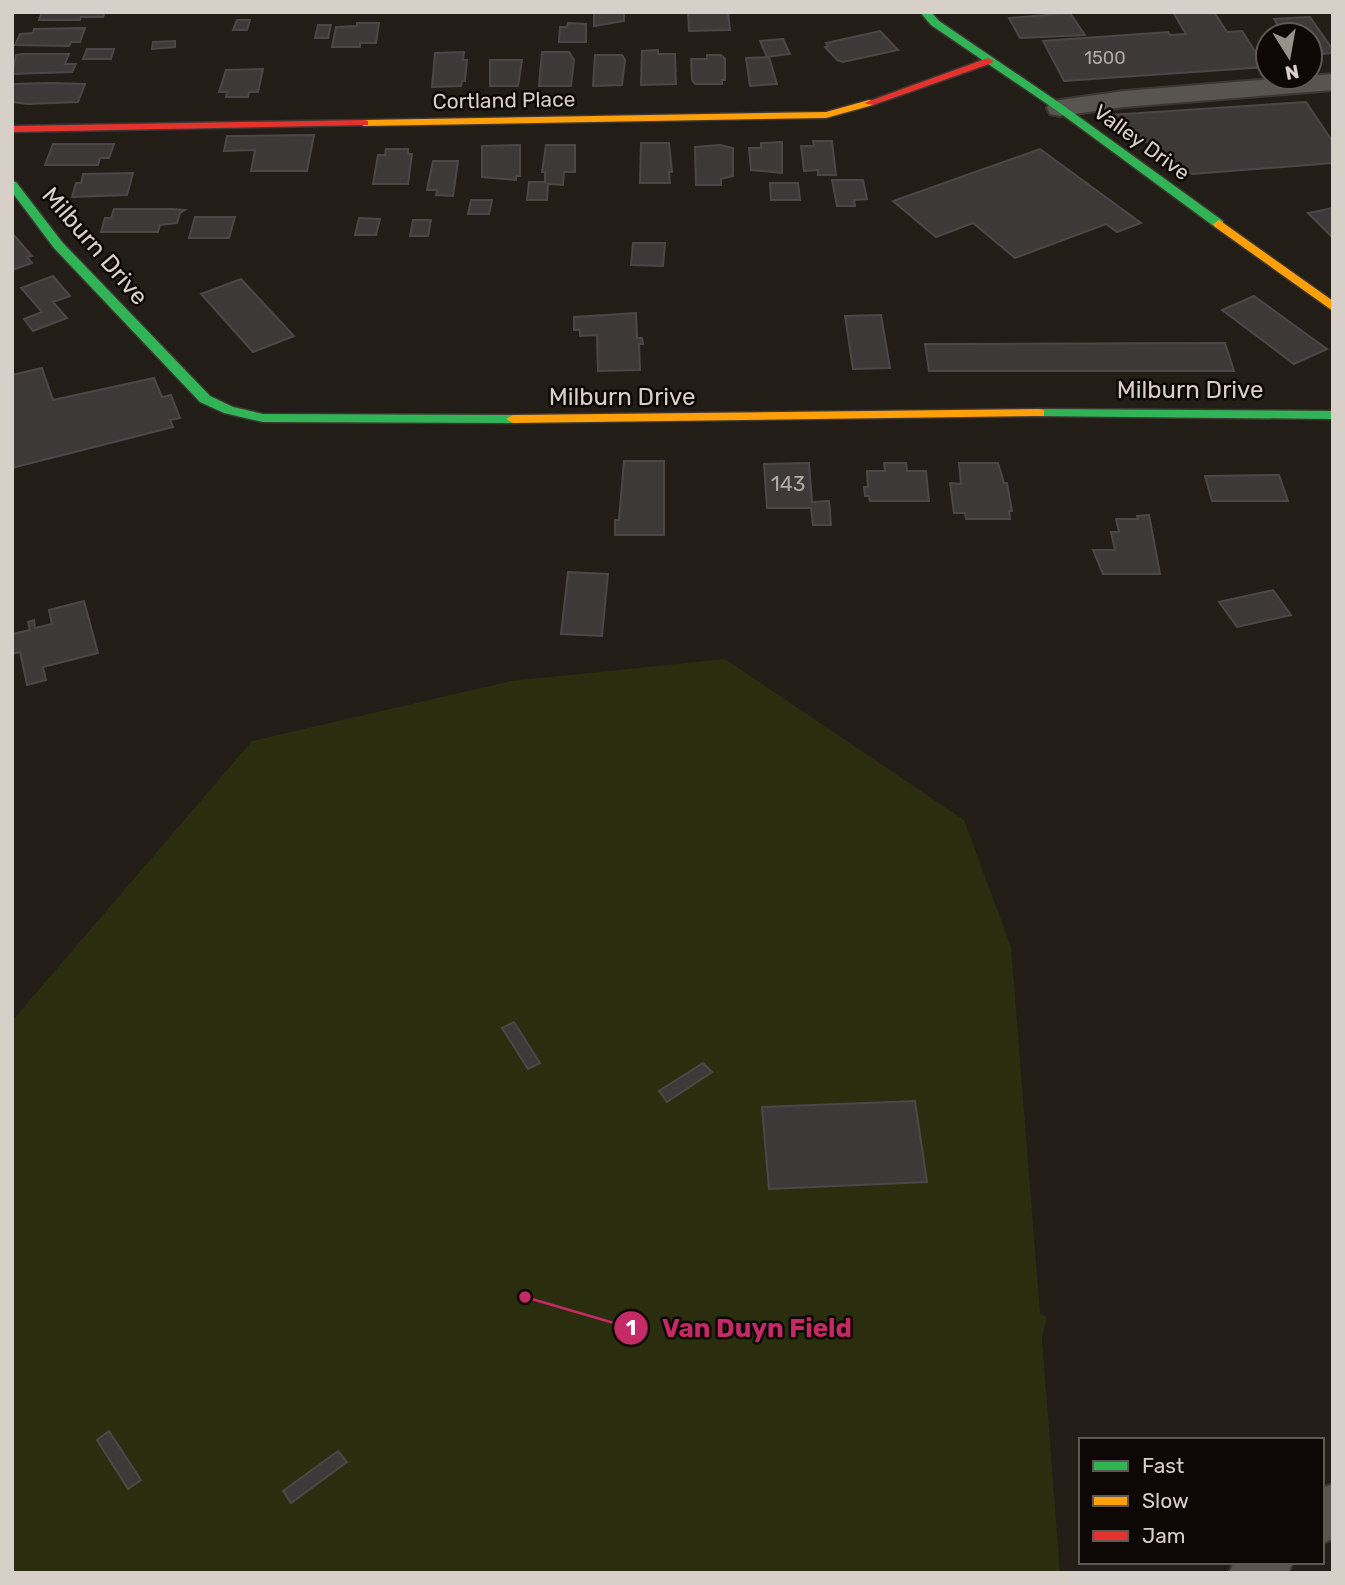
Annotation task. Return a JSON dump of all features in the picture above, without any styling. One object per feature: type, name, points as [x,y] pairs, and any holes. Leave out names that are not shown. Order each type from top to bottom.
[{"type":"street","name":"Valley Drive","points":[[925,12],[988,61],[1059,108],[1333,307]]},
{"type":"street","name":"Cortland Place","points":[[12,130],[826,115],[860,106],[988,61]]},
{"type":"street","points":[[1059,108],[1124,99],[1333,82]]},
{"type":"street","name":"Milburn Drive","points":[[12,184],[58,245],[205,399],[229,410],[263,418],[634,420],[1152,412],[1333,415]]},
{"type":"green space","points":[[725,659],[964,820],[1011,947],[1040,1313],[1047,1317],[1042,1338],[1060,1573],[12,1573],[12,1021],[252,741],[511,681]]},
{"type":"building","points":[[42,12],[105,12],[103,17],[81,17],[80,20],[39,20]]},
{"type":"building","points":[[594,12],[624,12],[624,21],[594,26]]},
{"type":"building","points":[[688,12],[728,12],[730,30],[689,31]]},
{"type":"building","points":[[1173,12],[1214,12],[1227,32],[1242,31],[1254,50],[1254,68],[1064,81],[1043,41],[1168,32],[1170,35],[1186,34]]},
{"type":"building","points":[[1070,13],[1085,35],[1020,38],[1009,18]]},
{"type":"building","points":[[1310,17],[1313,21],[1275,21],[1274,19]]},
{"type":"building","points":[[237,20],[250,20],[247,30],[233,30]]},
{"type":"building","points":[[357,23],[379,23],[376,43],[360,43],[360,47],[332,47],[336,27],[357,26]]},
{"type":"building","points":[[568,23],[586,24],[586,42],[559,42],[560,27],[567,27]]},
{"type":"building","points":[[318,25],[331,25],[328,38],[315,38]]},
{"type":"building","points":[[85,28],[80,42],[71,42],[69,46],[15,45],[20,34],[33,33],[34,29]]},
{"type":"building","points":[[880,31],[898,50],[843,62],[837,60],[825,47],[828,46],[826,43]]},
{"type":"building","points":[[1324,37],[1333,50],[1333,53],[1324,54]]},
{"type":"building","points":[[783,39],[790,54],[767,57],[760,41]]},
{"type":"building","points":[[175,41],[175,47],[152,49],[153,42]]},
{"type":"building","points":[[87,49],[114,49],[111,59],[83,59]]},
{"type":"building","points":[[658,50],[658,54],[675,54],[676,84],[641,85],[642,51]]},
{"type":"building","points":[[464,52],[463,60],[467,60],[465,81],[462,81],[461,86],[432,87],[435,53]]},
{"type":"building","points":[[542,52],[569,52],[574,60],[571,86],[539,86]]},
{"type":"building","points":[[69,54],[65,64],[76,64],[72,72],[12,74],[16,55]]},
{"type":"building","points":[[595,55],[622,55],[625,60],[622,85],[593,86]]},
{"type":"building","points":[[707,55],[721,55],[725,59],[725,80],[722,80],[722,84],[695,84],[692,80],[691,59],[707,59]]},
{"type":"building","points":[[769,57],[777,84],[750,86],[746,58]]},
{"type":"building","points":[[490,60],[522,60],[518,86],[490,86]]},
{"type":"building","points":[[263,69],[258,92],[249,92],[248,97],[226,97],[227,92],[219,92],[226,70]]},
{"type":"building","points":[[12,84],[85,84],[78,102],[28,104],[12,102]]},
{"type":"building","points":[[1306,102],[1333,142],[1333,163],[1192,174],[1109,115]]},
{"type":"building","points":[[314,135],[307,171],[251,171],[255,150],[224,151],[227,136]]},
{"type":"building","points":[[813,141],[832,141],[836,175],[818,175],[818,170],[804,171],[801,146],[814,146]]},
{"type":"building","points":[[782,142],[782,173],[751,170],[749,148],[761,148],[761,143]]},
{"type":"building","points":[[641,143],[669,143],[672,172],[669,172],[670,183],[640,183]]},
{"type":"building","points":[[53,144],[114,144],[109,158],[100,158],[98,165],[45,165]]},
{"type":"building","points":[[520,145],[520,176],[516,176],[516,180],[482,177],[482,146]]},
{"type":"building","points":[[546,145],[575,145],[575,172],[564,172],[563,185],[548,184],[547,200],[527,200],[529,182],[545,182],[545,172],[542,172]]},
{"type":"building","points":[[720,145],[733,148],[733,176],[721,179],[721,185],[696,185],[695,147]]},
{"type":"building","points":[[386,149],[408,149],[408,154],[412,154],[408,184],[373,184],[378,155],[385,155]]},
{"type":"building","points":[[1040,149],[1141,223],[1117,232],[1106,224],[1015,258],[973,223],[936,237],[893,201]]},
{"type":"building","points":[[433,161],[458,161],[453,196],[436,195],[437,190],[427,190]]},
{"type":"building","points":[[133,173],[127,195],[72,197],[76,183],[81,183],[83,174]]},
{"type":"building","points":[[832,180],[863,180],[867,199],[854,200],[855,206],[837,206]]},
{"type":"building","points":[[770,183],[798,183],[800,200],[771,200]]},
{"type":"building","points":[[471,200],[492,200],[489,214],[468,214]]},
{"type":"building","points":[[1333,208],[1333,235],[1331,236],[1308,213]]},
{"type":"building","points":[[114,209],[185,210],[180,213],[177,223],[160,225],[158,232],[101,232],[105,218],[111,218]]},
{"type":"building","points":[[195,217],[235,217],[229,238],[189,238]]},
{"type":"building","points":[[359,218],[380,219],[376,235],[355,235]]},
{"type":"building","points":[[413,220],[431,220],[428,236],[410,236]]},
{"type":"building","points":[[12,233],[32,256],[27,257],[32,263],[12,270]]},
{"type":"building","points":[[633,243],[665,243],[663,266],[631,265]]},
{"type":"building","points":[[53,276],[70,296],[53,302],[67,318],[33,331],[24,319],[42,312],[21,288]]},
{"type":"building","points":[[241,279],[294,336],[253,352],[201,294]]},
{"type":"building","points":[[1254,296],[1327,349],[1294,364],[1222,310]]},
{"type":"building","points":[[636,313],[637,338],[642,338],[643,344],[639,344],[640,370],[598,371],[597,335],[580,336],[580,330],[574,330],[574,317]]},
{"type":"building","points":[[881,315],[890,368],[853,369],[845,316]]},
{"type":"building","points":[[1225,343],[1234,371],[929,371],[925,344]]},
{"type":"building","points":[[42,368],[53,400],[154,378],[162,397],[171,395],[180,418],[170,420],[173,427],[12,468],[12,375]]},
{"type":"building","points":[[624,461],[664,461],[664,535],[615,535],[615,520],[619,520]]},
{"type":"building","points":[[809,463],[812,502],[829,501],[831,525],[813,525],[811,508],[767,508],[764,464]]},
{"type":"building","points":[[884,463],[906,463],[907,471],[926,471],[929,501],[870,501],[869,496],[865,496],[864,487],[868,487],[867,471],[885,471]]},
{"type":"building","points":[[959,463],[998,463],[1004,483],[1007,483],[1012,511],[1009,511],[1010,519],[966,519],[965,513],[954,513],[950,483],[961,484]]},
{"type":"building","points":[[1279,475],[1288,501],[1212,501],[1205,476]]},
{"type":"building","points":[[1149,515],[1160,574],[1103,574],[1093,550],[1115,550],[1111,532],[1119,532],[1116,519],[1138,519],[1137,516]]},
{"type":"building","points":[[568,572],[608,574],[602,636],[561,634]]},
{"type":"building","points":[[1273,590],[1291,615],[1237,627],[1219,602]]},
{"type":"building","points":[[84,601],[98,653],[43,667],[46,680],[27,685],[20,652],[12,654],[12,634],[30,630],[28,622],[34,620],[35,628],[52,624],[49,610]]},
{"type":"building","points":[[514,1022],[540,1063],[528,1069],[502,1028]]},
{"type":"building","points":[[703,1063],[712,1072],[667,1102],[659,1091]]},
{"type":"building","points":[[915,1101],[927,1182],[769,1189],[762,1107]]},
{"type":"building","points":[[109,1431],[141,1480],[128,1489],[97,1440]]},
{"type":"building","points":[[338,1451],[347,1462],[291,1503],[283,1491]]},
{"type":"traffic: fast","points":[[925,12],[935,23],[1060,108],[1219,224]]},
{"type":"traffic: fast","points":[[12,184],[58,245],[205,399],[229,410],[263,418],[513,419]]},
{"type":"traffic: fast","points":[[1039,413],[1333,415]]},
{"type":"traffic: slow","points":[[364,123],[826,115],[869,103]]},
{"type":"traffic: slow","points":[[1219,224],[1333,307]]},
{"type":"traffic: slow","points":[[513,419],[1039,413]]},
{"type":"traffic: jam","points":[[869,103],[988,61]]},
{"type":"traffic: jam","points":[[12,129],[364,123]]},
{"type":"place","name":"Van Duyn Field","points":[[525,1297]]}]
